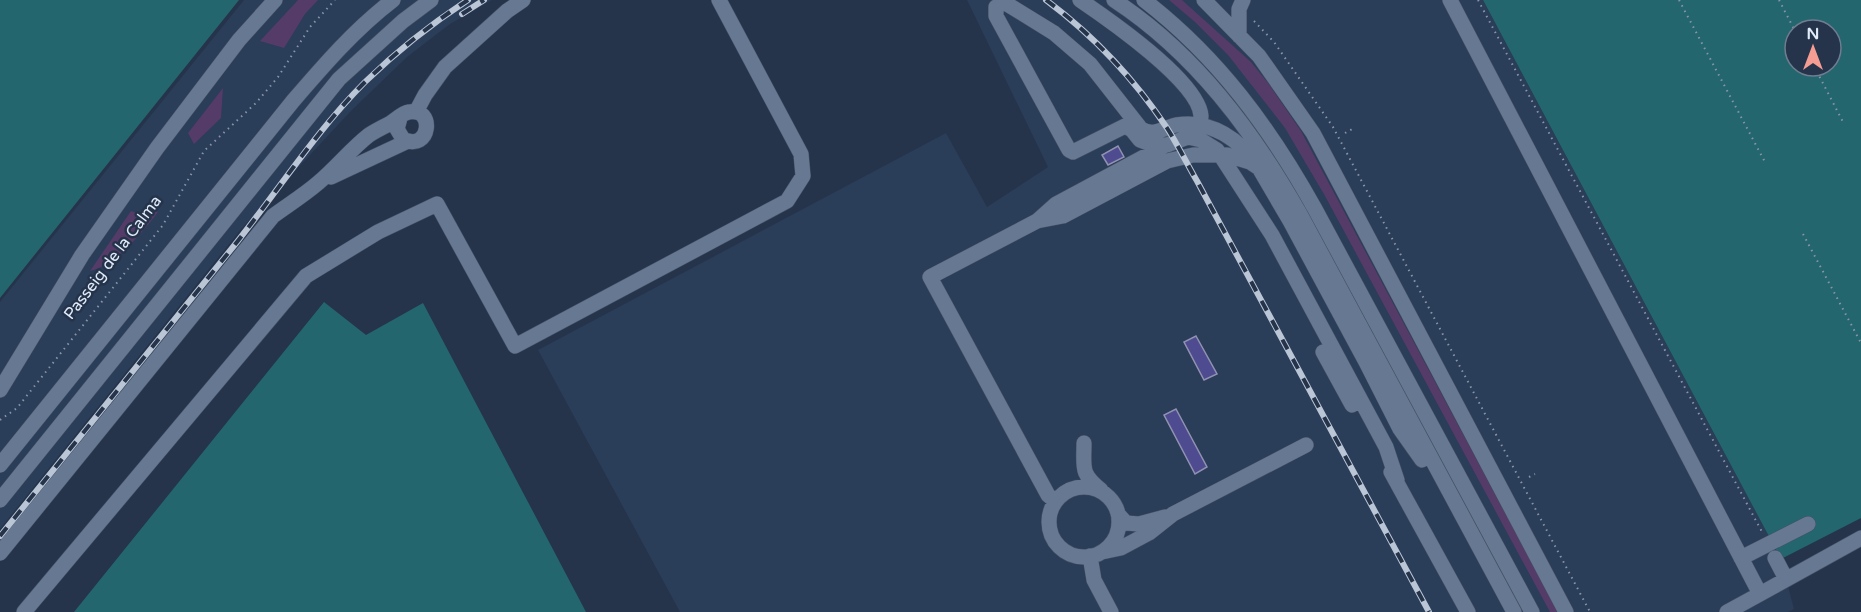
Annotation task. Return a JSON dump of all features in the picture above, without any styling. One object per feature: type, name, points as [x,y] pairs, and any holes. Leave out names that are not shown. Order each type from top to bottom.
[{"type":"street","name":"Passeig de la Calma","points":[[0,390],[82,255],[151,156],[239,40],[275,0]]},
{"type":"street","points":[[0,465],[293,100],[349,39],[393,0]]},
{"type":"street","points":[[0,500],[339,79],[403,21],[431,0]]},
{"type":"street","points":[[416,112],[429,89],[446,67],[507,11],[523,0]]},
{"type":"street","points":[[24,612],[306,276],[378,232],[436,204],[515,346],[787,201],[803,176],[801,154],[719,0]]},
{"type":"street","points":[[1080,0],[1119,26],[1164,63],[1190,93],[1200,110],[1200,125],[1188,137],[1167,144],[1153,145],[1140,140],[1132,130],[1125,126],[1073,152],[1069,150],[996,16],[996,7],[1003,3],[1054,33],[1090,64],[1141,129],[1159,132],[1181,124],[1200,125],[1216,130],[1240,144],[1258,168],[1290,221],[1400,429],[1453,500]]},
{"type":"street","points":[[1114,0],[1134,13],[1184,57],[1227,104],[1263,152],[1300,214],[1514,612]]},
{"type":"street","points":[[1144,0],[1203,53],[1244,98],[1277,144],[1320,219],[1532,612]]},
{"type":"street","points":[[1450,0],[1760,594]]},
{"type":"street","points":[[1208,1],[1259,56],[1313,132],[1566,612]]},
{"type":"street","points":[[1239,36],[1241,4]]},
{"type":"street","points":[[0,553],[273,216],[317,184],[370,135],[406,113],[416,112],[425,118],[427,130],[423,138],[418,141],[408,141],[317,184]]},
{"type":"street","points":[[400,118],[399,133],[408,141]]},
{"type":"street","points":[[1188,137],[1201,140],[1221,155],[1267,226],[1386,447],[1397,480]]},
{"type":"street","points":[[1055,501],[1048,495],[930,277],[1037,221],[1063,216],[1152,161],[1167,144]]},
{"type":"street","points":[[1152,161],[1167,161],[1193,155],[1221,155],[1236,157],[1258,168]]},
{"type":"street","points":[[1314,312],[1332,316],[1354,350],[1367,364]]},
{"type":"street","points":[[1323,352],[1378,453],[1397,480],[1468,612]]},
{"type":"street","points":[[1084,442],[1085,474],[1114,504],[1118,514],[1117,535],[1111,544],[1096,554]]},
{"type":"street","points":[[1103,492],[1082,486],[1071,489],[1055,501],[1049,515],[1049,526],[1052,537],[1068,553],[1079,556],[1121,548],[1149,533],[1173,514],[1306,445]]},
{"type":"street","points":[[1118,514],[1126,523],[1134,524],[1173,514]]},
{"type":"street","points":[[1741,558],[1772,551],[1808,524]]},
{"type":"street","points":[[1727,612],[1861,538]]},
{"type":"street","points":[[1772,551],[1786,579]]},
{"type":"street","points":[[1096,554],[1094,580],[1111,612]]},
{"type":"path","name":"Passeig de la Calma","points":[[0,420],[17,408],[163,225],[204,151],[256,103],[278,78],[310,27],[335,0]]},
{"type":"path","points":[[1478,0],[1772,551]]},
{"type":"path","points":[[1679,0],[1766,164]]},
{"type":"path","points":[[1779,0],[1788,18]]},
{"type":"path","points":[[1241,4],[1274,42],[1333,127],[1590,612]]},
{"type":"path","points":[[1820,78],[1843,122]]},
{"type":"path","points":[[1345,133],[1354,128]]},
{"type":"path","points":[[1803,234],[1861,343]]},
{"type":"path","points":[[1529,477],[1534,474]]},
{"type":"shaded area","points":[[0,0],[239,0],[0,298]]},
{"type":"shaded area","points":[[244,0],[492,0],[450,24],[407,57],[350,112],[242,228],[0,529],[0,302]]},
{"type":"shaded area","points":[[298,0],[318,0],[305,14],[284,48],[260,41]]},
{"type":"shaded area","points":[[967,0],[1483,0],[1781,559],[1794,609],[1788,612],[680,612],[538,350],[946,133],[987,207],[1048,167]]},
{"type":"shaded area","points":[[1169,0],[1182,0],[1251,62],[1301,131],[1558,612],[1550,612],[1325,196],[1285,128],[1228,55]]},
{"type":"shaded area","points":[[1483,0],[1861,0],[1861,518],[1781,559]]},
{"type":"shaded area","points":[[223,88],[221,118],[194,144],[188,133]]},
{"type":"shaded area","points":[[146,208],[158,212],[119,255],[100,268],[90,271],[131,211],[143,215]]},
{"type":"shaded area","points":[[324,302],[366,335],[423,303],[586,612],[74,612]]},
{"type":"building","points":[[1118,146],[1124,157],[1108,165],[1102,155]]},
{"type":"building","points":[[1196,336],[1217,374],[1204,380],[1184,342]]},
{"type":"building","points":[[1176,409],[1207,467],[1195,474],[1164,415]]},
{"type":"railway","points":[[0,536],[237,242],[347,100],[402,49],[468,0]]},
{"type":"railway","points":[[462,14],[484,0]]},
{"type":"railway","points":[[1046,0],[1097,43],[1127,76],[1167,128],[1429,612]]}]
